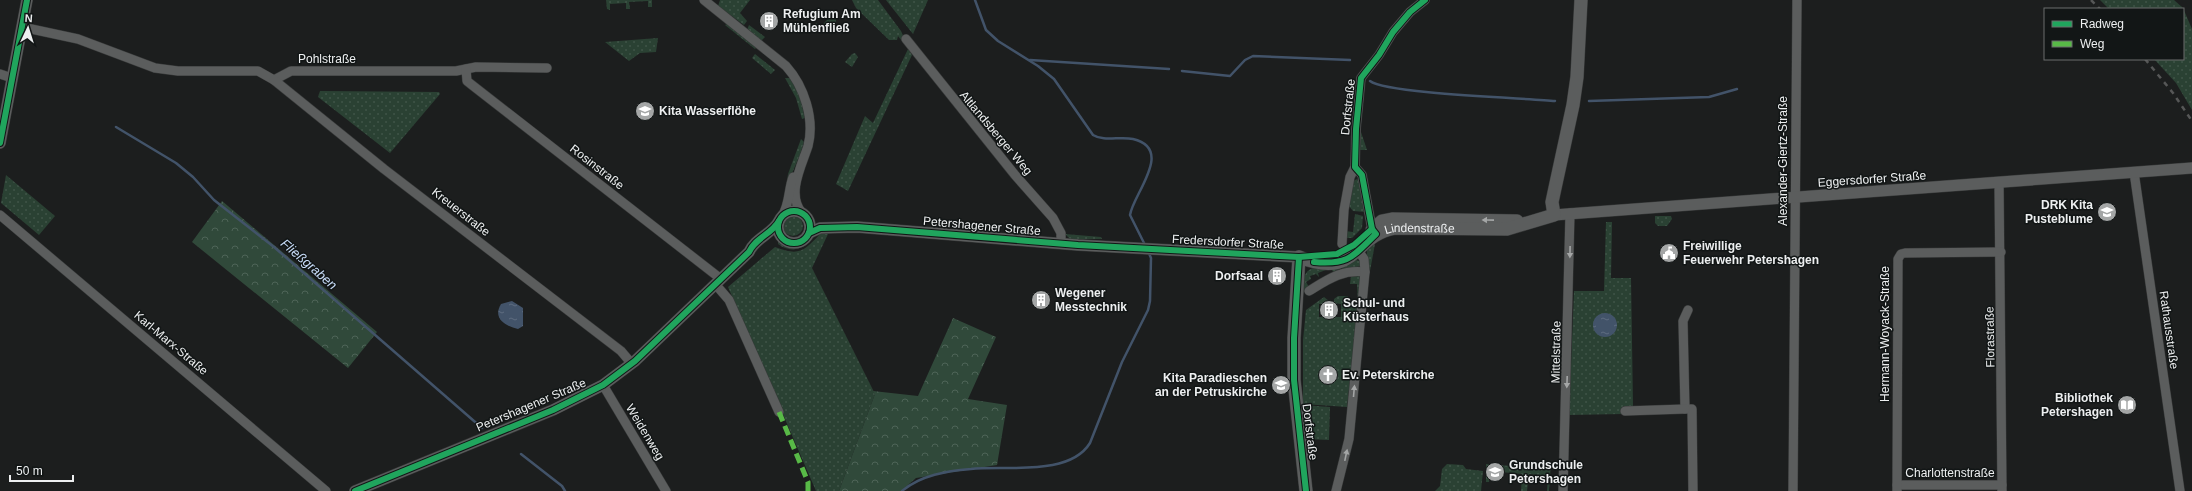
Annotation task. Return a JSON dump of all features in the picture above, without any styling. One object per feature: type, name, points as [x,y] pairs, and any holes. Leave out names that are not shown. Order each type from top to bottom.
[{"type":"main road","points":[[1554,215],[1552,202],[1554,188],[1576,90],[1581,0]]},
{"type":"main road","name":"Lindenstraße","points":[[1299,257],[1312,262],[1339,263],[1352,246],[1374,232],[1395,228],[1507,230],[1527,222],[1554,215]]},
{"type":"main road","name":"Dorfstraße","points":[[1299,257],[1293,374],[1306,491]]},
{"type":"street","points":[[0,142],[27,0]]},
{"type":"street","points":[[704,0],[786,66],[794,76],[805,102],[810,126],[808,146],[790,185],[788,205],[780,219],[779,232],[784,240]]},
{"type":"street","name":"Dorfstraße","points":[[1336,491],[1349,439],[1365,272],[1364,260],[1352,246],[1344,218],[1350,177],[1355,167],[1356,133],[1361,78],[1379,56],[1393,32],[1410,12],[1424,0]]},
{"type":"street","name":"Alexander-Giertz-Straße","points":[[1793,491],[1794,198],[1797,0]]},
{"type":"street","points":[[22,27],[78,39],[155,68],[178,71],[258,71],[274,80]]},
{"type":"street","name":"Altlandsberger Weg","points":[[906,39],[1011,170],[1054,218],[1061,232],[1061,243]]},
{"type":"street","name":"Pohlstraße","points":[[274,80],[291,71],[466,69],[476,67],[547,68]]},
{"type":"street","name":"Rosinstraße","points":[[466,69],[467,81],[719,282],[729,300],[779,412]]},
{"type":"street","points":[[0,74],[12,78]]},
{"type":"street","name":"Kreuerstraße","points":[[274,80],[384,169],[620,351],[632,364]]},
{"type":"street","points":[[801,162],[797,176],[797,206],[804,214],[810,225],[809,233]]},
{"type":"street","name":"Dorfstraße","points":[[1355,167],[1362,175],[1374,232]]},
{"type":"street","name":"Eggersdorfer Straße","points":[[1554,215],[2192,168]]},
{"type":"street","name":"Rathausstraße","points":[[2134,172],[2180,491]]},
{"type":"street","name":"Florastraße","points":[[1999,182],[2001,252],[2002,488]]},
{"type":"street","name":"Petershagener Straße","points":[[749,252],[751,247],[775,227],[780,219],[792,211],[804,214],[815,220],[840,222],[856,227]]},
{"type":"street","name":"Mittelstraße","points":[[1563,491],[1570,213]]},
{"type":"street","name":"Karl-Marx-Straße","points":[[0,215],[326,491]]},
{"type":"street","name":"Petershagener Straße","points":[[355,491],[553,410],[603,385],[632,364],[749,252],[774,239],[798,243],[806,238],[809,233],[820,228],[856,227],[1155,249]]},
{"type":"street","name":"Fredersdorfer Straße","points":[[1155,249],[1299,257]]},
{"type":"street","name":"Hermann-Woyack-Straße","points":[[1897,488],[1898,259],[1900,254],[1905,252],[2001,252]]},
{"type":"street","points":[[1309,291],[1342,272],[1354,270],[1365,272]]},
{"type":"street","points":[[1685,409],[1683,321],[1688,310]]},
{"type":"street","name":"Weidenweg","points":[[603,385],[666,491]]},
{"type":"street","points":[[1625,411],[1692,409],[1693,491]]},
{"type":"street","name":"Charlottenstraße","points":[[1897,488],[2002,488]]},
{"type":"green space","points":[[606,0],[652,0],[652,7],[648,7],[648,1],[629,2],[630,9],[626,9],[626,3],[610,4],[610,10],[607,9]]},
{"type":"green space","points":[[720,0],[750,0],[740,13],[747,21],[744,25],[718,6]]},
{"type":"green space","points":[[852,0],[878,0],[901,31],[912,55],[848,191],[836,184],[865,116],[873,123],[908,49],[898,36],[897,40],[889,40],[856,8]]},
{"type":"green space","points":[[886,0],[928,0],[913,34]]},
{"type":"green space","points":[[2100,0],[2174,0],[2183,8],[2108,8]]},
{"type":"green space","points":[[2184,10],[2192,29],[2192,110],[2176,83],[2155,60],[2184,60]]},
{"type":"green space","points":[[832,15],[836,16],[836,27],[830,29],[826,23],[822,26],[826,32],[813,28],[816,23],[820,27]]},
{"type":"green space","points":[[727,24],[757,47],[755,49],[725,25]]},
{"type":"green space","points":[[749,25],[765,37],[761,41],[747,30]]},
{"type":"green space","points":[[658,38],[656,52],[640,53],[629,61],[605,42]]},
{"type":"green space","points":[[855,53],[858,57],[852,67],[845,62],[852,54]]},
{"type":"green space","points":[[755,54],[775,70],[771,74],[752,58]]},
{"type":"green space","points":[[785,78],[790,78],[800,97],[805,118],[802,119],[796,98]]},
{"type":"green space","points":[[320,91],[439,92],[440,94],[390,153],[318,97]]},
{"type":"green space","points":[[1361,132],[1367,150],[1359,150],[1359,133]]},
{"type":"green space","points":[[801,139],[804,142],[800,155],[786,187],[788,174]]},
{"type":"green space","points":[[6,175],[55,216],[39,235],[1,203]]},
{"type":"green space","points":[[1357,179],[1359,180],[1365,212],[1353,211],[1348,205],[1353,181]]},
{"type":"green space","points":[[222,201],[377,332],[348,368],[192,242]]},
{"type":"green space","points":[[1355,214],[1363,216],[1362,228],[1352,238],[1345,238],[1345,231],[1353,232]]},
{"type":"green space","points":[[793,216],[800,219],[803,226],[800,233],[793,236],[786,233],[783,226],[786,219]]},
{"type":"green space","points":[[1655,216],[1671,216],[1672,219],[1667,226],[1658,226],[1655,223]]},
{"type":"green space","points":[[1606,222],[1612,222],[1611,278],[1631,278],[1633,406],[1624,406],[1623,414],[1569,415],[1574,291],[1604,291]]},
{"type":"green space","points":[[816,234],[808,243],[799,248],[789,249],[778,244],[778,242],[799,245],[812,235]]},
{"type":"green space","points":[[820,234],[828,234],[812,268],[875,394],[839,491],[816,491],[728,287],[775,247],[795,252],[800,251],[809,245]]},
{"type":"green space","points":[[1065,234],[1101,237],[1102,239],[1070,239]]},
{"type":"green space","points":[[1370,244],[1375,244],[1370,271],[1368,271],[1367,247]]},
{"type":"green space","points":[[1352,259],[1360,261],[1362,266],[1342,269],[1341,265]]},
{"type":"green space","points":[[1338,265],[1339,270],[1334,274],[1331,268],[1318,273],[1319,277],[1316,274],[1310,276],[1311,279],[1306,282],[1309,287],[1300,296],[1306,273],[1314,268]]},
{"type":"green space","points":[[1361,275],[1358,305],[1357,284],[1350,284],[1351,276]]},
{"type":"green space","points":[[1338,296],[1348,296],[1350,307],[1357,305],[1358,309],[1347,407],[1303,404],[1303,340],[1306,310],[1324,297],[1329,301],[1329,304],[1319,304],[1319,317],[1341,317],[1341,304],[1334,303],[1334,299]]},
{"type":"green space","points":[[953,318],[996,337],[968,399],[1007,405],[997,465],[916,478],[901,491],[839,491],[875,394],[873,391],[918,396]]},
{"type":"green space","points":[[1303,405],[1330,407],[1329,440],[1307,439]]},
{"type":"green space","points":[[1551,463],[1549,491],[1547,491],[1548,476],[1529,474],[1527,491],[1521,491],[1522,474],[1490,471],[1489,482],[1486,482],[1486,464],[1548,469]]},
{"type":"green space","points":[[1447,464],[1463,465],[1466,469],[1483,471],[1481,491],[1435,491],[1440,486],[1442,469]]},
{"type":"water","points":[[512,301],[523,308],[523,326],[518,329],[505,324],[499,318],[498,314],[501,304]]},
{"type":"water","points":[[1605,313],[1610,314],[1616,320],[1616,330],[1610,336],[1605,337],[1600,336],[1594,330],[1593,325],[1594,320],[1600,314]]},
{"type":"waterway","points":[[975,0],[986,30],[998,41],[1038,66],[1054,79],[1093,135],[1107,139],[1133,139],[1145,144],[1151,152],[1151,162],[1148,173],[1130,215],[1145,245]]},
{"type":"waterway","points":[[1182,71],[1230,76],[1245,60],[1253,56],[1350,60]]},
{"type":"waterway","points":[[1030,60],[1169,69]]},
{"type":"waterway","points":[[1370,81],[1402,89],[1428,92],[1555,101]]},
{"type":"waterway","points":[[1589,101],[1709,97],[1737,89]]},
{"type":"waterway","name":"Fließgraben","points":[[116,127],[176,163],[193,177],[214,200],[274,247],[482,428]]},
{"type":"waterway","points":[[902,491],[917,481],[953,471],[1052,465],[1067,461],[1080,454],[1090,443],[1122,362],[1148,310],[1150,301],[1151,258],[1148,251]]},
{"type":"waterway","name":"Fließgraben","points":[[521,454],[562,486],[565,491]]},
{"type":"railway","points":[[2091,0],[2099,8]]},
{"type":"railway","points":[[2146,60],[2173,93],[2192,121]]},
{"type":"marked path","points":[[779,412],[808,482],[808,491]]},
{"type":"cycle path","points":[[0,143],[27,0]]},
{"type":"cycle path","points":[[1314,262],[1326,263],[1343,261],[1355,254],[1376,234],[1372,229],[1362,175],[1355,167],[1356,129],[1361,78],[1379,55],[1393,32],[1410,12],[1425,0]]},
{"type":"cycle path","points":[[791,211],[797,211],[807,218],[810,227],[809,233],[803,240],[797,243],[791,243],[781,236],[778,230],[778,224],[785,214],[791,211]]},
{"type":"cycle path","points":[[355,491],[553,410],[603,385],[635,361],[749,252],[755,243],[779,221]]},
{"type":"cycle path","points":[[809,233],[820,228],[857,227],[1078,245],[1299,257],[1337,254],[1354,245],[1372,229]]},
{"type":"cycle path","points":[[1299,257],[1294,338],[1294,380],[1306,491]]},
{"type":"place","name":"Refugium Am Mühlenfließ","points":[[769,21]]},
{"type":"place","name":"Kita Wasserflöhe","points":[[645,111]]},
{"type":"place","name":"DRK Kita Pusteblume","points":[[2107,212]]},
{"type":"place","name":"Freiwillige Feuerwehr Petershagen","points":[[1669,253]]},
{"type":"place","name":"Dorfsaal","points":[[1277,276]]},
{"type":"place","name":"Wegener Messtechnik","points":[[1041,300]]},
{"type":"place","name":"Schul- und Küsterhaus","points":[[1329,310]]},
{"type":"place","name":"Ev. Peterskirche","points":[[1328,375]]},
{"type":"place","name":"Kita Paradieschen an der Petruskirche","points":[[1281,385]]},
{"type":"place","name":"Bibliothek Petershagen","points":[[2127,405]]},
{"type":"place","name":"Grundschule Petershagen","points":[[1495,472]]}]
